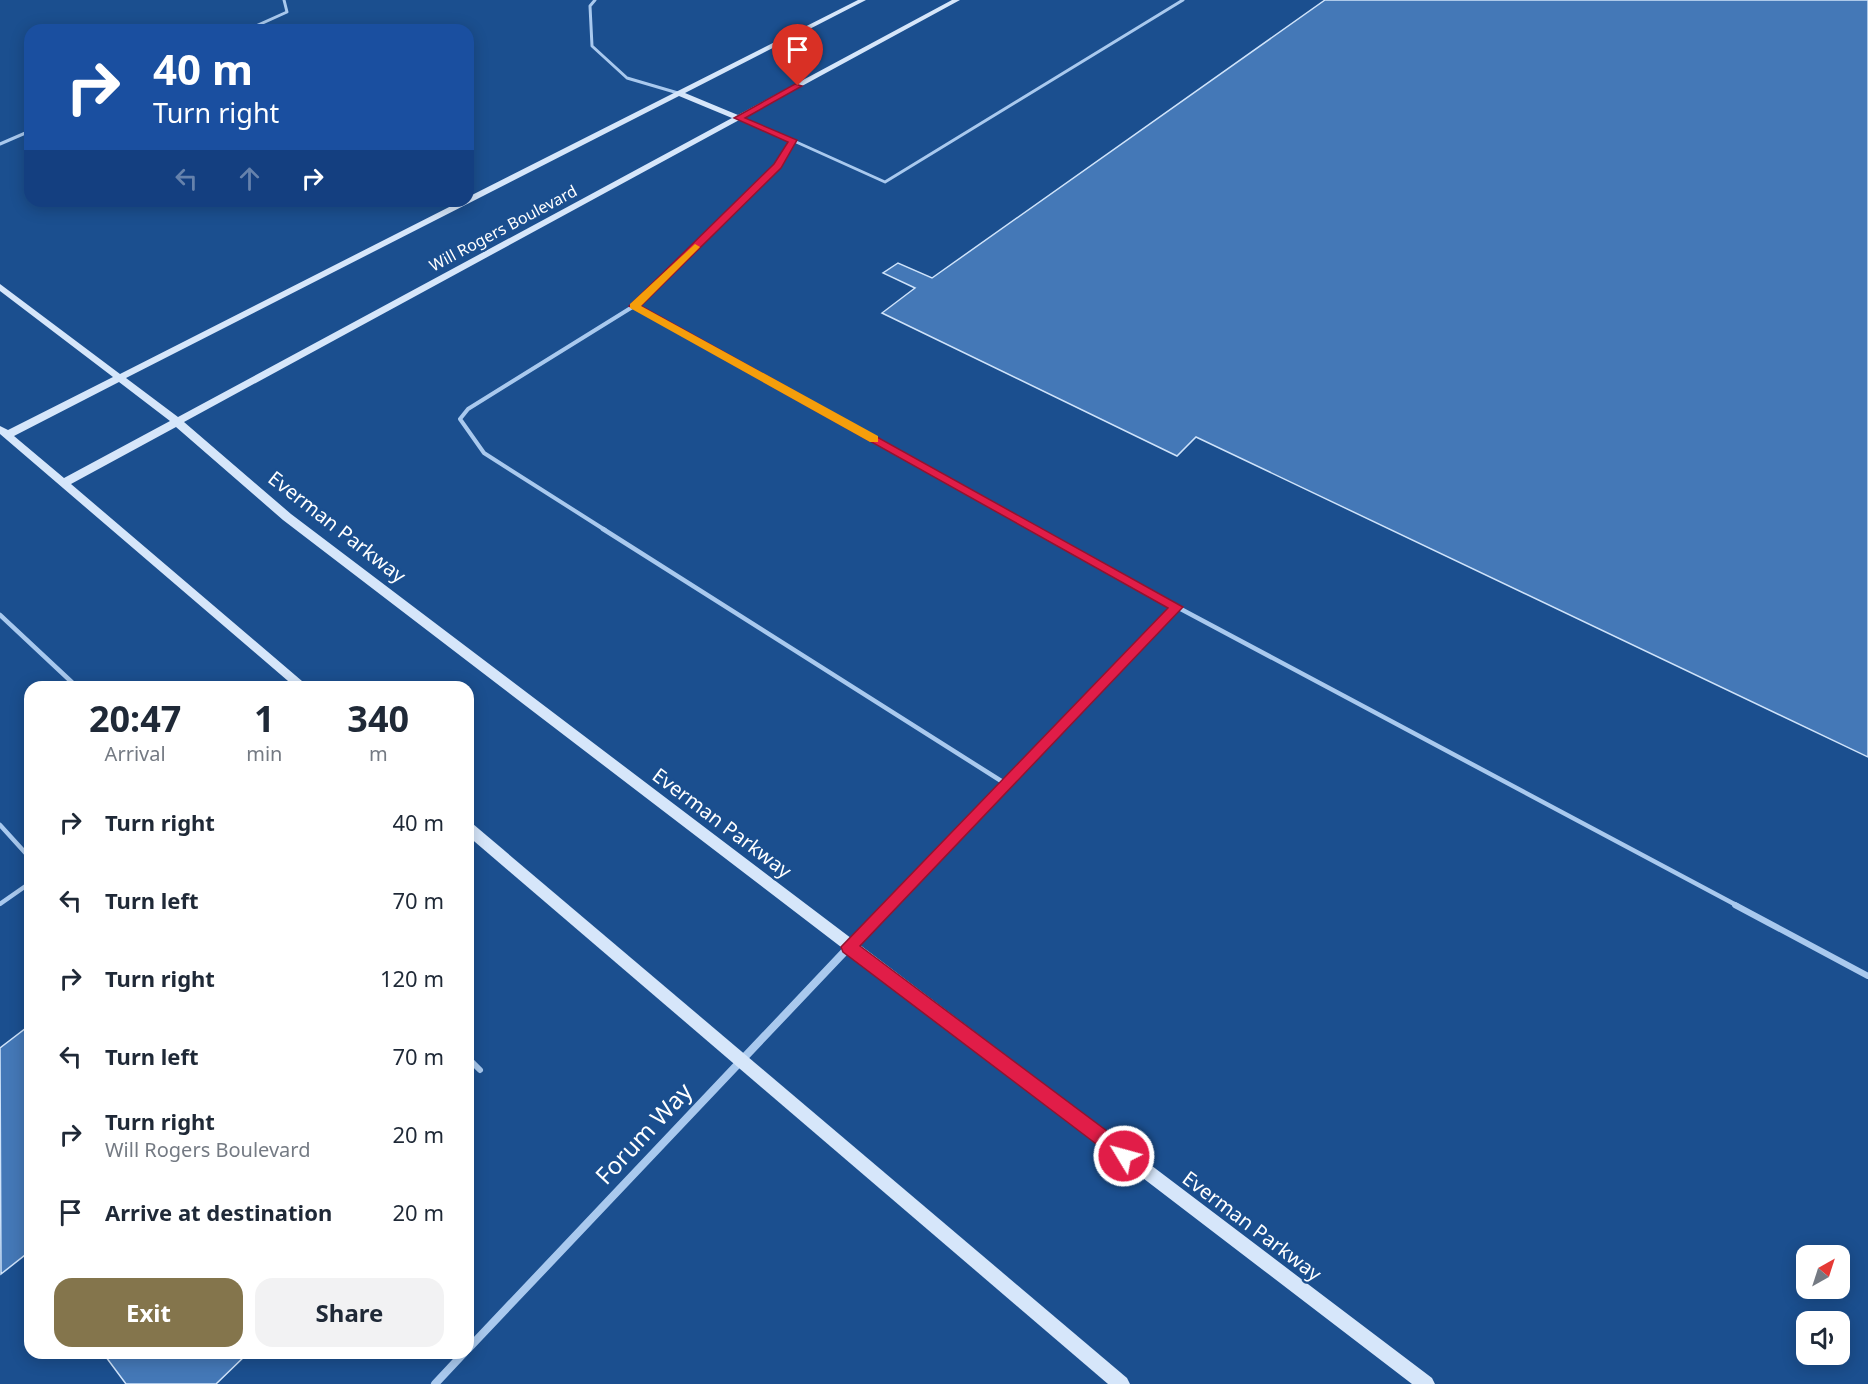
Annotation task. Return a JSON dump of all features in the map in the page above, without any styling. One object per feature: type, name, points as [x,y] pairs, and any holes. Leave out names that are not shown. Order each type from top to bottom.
[{"type":"main road","points":[[474,197],[863,0]]},
{"type":"main road","name":"Will Rogers Boulevard","points":[[64,483],[957,0]]},
{"type":"main road","points":[[678,93],[738,118]]},
{"type":"main road","points":[[296,681],[64,483],[2,434],[120,378],[455,207]]},
{"type":"main road","name":"Everman Parkway","points":[[0,287],[176,422],[287,517],[1426,1384]]},
{"type":"main road","points":[[474,833],[1121,1384]]},
{"type":"street","name":"Forum Way","points":[[474,1343],[849,947]]},
{"type":"street","points":[[435,1384],[458,1359]]},
{"type":"lane","points":[[260,24],[287,12],[284,0]]},
{"type":"lane","points":[[596,0],[590,6],[592,46],[627,78],[678,93]]},
{"type":"lane","points":[[738,118],[885,182],[1183,0]]},
{"type":"lane","points":[[0,144],[24,134]]},
{"type":"lane","points":[[794,141],[777,166],[634,306],[468,409],[460,418],[464,428],[484,453],[1006,784]]},
{"type":"lane","points":[[634,306],[1177,607],[1868,976]]},
{"type":"lane","points":[[849,947],[1177,607]]},
{"type":"lane","points":[[0,615],[71,681]]},
{"type":"lane","points":[[0,825],[24,851]]},
{"type":"lane","points":[[0,903],[24,887]]},
{"type":"lane","points":[[474,1064],[480,1070]]},
{"type":"building","points":[[1325,0],[1868,0],[1868,757],[1196,437],[1177,456],[882,313],[915,288],[883,273],[898,263],[932,278]]},
{"type":"building","points":[[24,1030],[24,1256],[1,1274],[0,1048]]},
{"type":"building","points":[[107,1359],[242,1359],[216,1384],[126,1384]]},
{"type":"slow traffic","points":[[695,247],[634,306],[874,439]]},
{"type":"route","points":[[798,86],[738,118],[794,141],[777,166],[634,306],[1177,607],[849,947],[1124,1156]]}]
